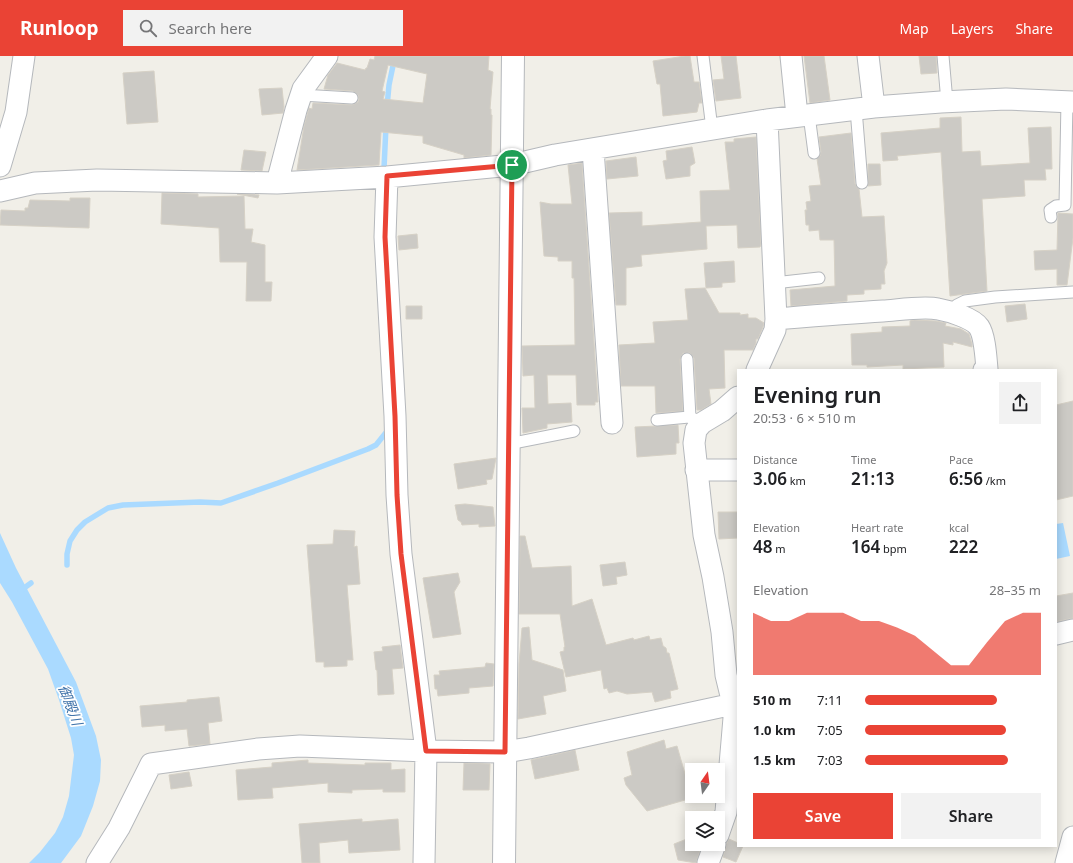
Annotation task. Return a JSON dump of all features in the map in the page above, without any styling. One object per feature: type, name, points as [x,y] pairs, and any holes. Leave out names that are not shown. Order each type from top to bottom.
[{"type":"street","points":[[0,166],[16,112],[24,56]]},
{"type":"street","points":[[277,183],[303,89],[327,56]]},
{"type":"street","points":[[504,863],[514,56]]},
{"type":"street","points":[[791,56],[803,116]]},
{"type":"street","points":[[865,108],[868,56]]},
{"type":"street","points":[[0,191],[35,183],[97,180],[277,183],[387,176],[512,165],[555,155],[767,120],[865,108],[1006,99],[1070,102]]},
{"type":"street","points":[[757,369],[775,330],[776,319],[767,120]]},
{"type":"street","points":[[593,149],[612,424]]},
{"type":"street","points":[[387,176],[385,237],[395,416],[398,510],[401,554],[426,751],[424,863]]},
{"type":"street","points":[[776,319],[903,310],[937,309],[950,312],[979,327],[982,333],[987,369]]},
{"type":"street","points":[[725,815],[735,703],[726,675],[722,632],[704,535],[694,443],[696,420],[722,411],[737,398]]},
{"type":"street","points":[[696,470],[737,470]]},
{"type":"street","points":[[1057,634],[1073,630]]},
{"type":"street","points":[[97,863],[119,828],[151,764],[258,749],[300,746],[426,751],[505,752],[735,703]]},
{"type":"street","points":[[1066,863],[1073,837]]},
{"type":"street","points":[[708,863],[712,851]]},
{"type":"lane","points":[[703,56],[712,129]]},
{"type":"lane","points":[[943,56],[947,102]]},
{"type":"lane","points":[[301,95],[352,98]]},
{"type":"lane","points":[[1051,217],[1050,210],[1056,206],[1065,204],[1070,102]]},
{"type":"lane","points":[[862,183],[865,108]]},
{"type":"lane","points":[[803,116],[814,154]]},
{"type":"lane","points":[[774,283],[819,278]]},
{"type":"lane","points":[[950,312],[957,305],[965,301],[995,297],[1073,292]]},
{"type":"lane","points":[[657,420],[696,420],[688,359]]},
{"type":"lane","points":[[508,444],[574,430]]},
{"type":"water","points":[[1063,523],[1070,556],[1057,559],[1057,524]]},
{"type":"water","name":"御殿川","points":[[0,533],[16,568],[76,682],[96,736],[101,760],[100,781],[93,806],[81,836],[61,863],[29,863],[55,833],[63,817],[69,796],[74,755],[71,738],[48,669],[12,602],[0,583]]},
{"type":"building","points":[[375,56],[489,56],[488,70],[493,72],[490,109],[492,115],[491,155],[464,158],[464,155],[423,143],[423,136],[381,132],[379,165],[297,170],[304,126],[309,108],[312,109],[313,103],[352,105],[358,102],[359,99],[358,95],[353,91],[324,89],[328,75],[337,63],[365,70],[370,59],[374,60]],"holes":[[[388,65],[427,74],[423,103],[383,99],[385,92],[382,91]]]},
{"type":"building","points":[[690,56],[694,82],[699,82],[702,103],[699,103],[697,112],[663,116],[660,84],[657,84],[653,61]]},
{"type":"building","points":[[721,56],[736,56],[741,98],[716,101],[713,80],[724,79]]},
{"type":"building","points":[[804,56],[824,56],[830,100],[810,103]]},
{"type":"building","points":[[919,56],[936,56],[937,73],[921,74]]},
{"type":"building","points":[[154,71],[158,122],[127,124],[123,73]]},
{"type":"building","points":[[282,88],[284,107],[283,113],[262,115],[259,89]]},
{"type":"building","points":[[961,117],[962,152],[980,151],[981,166],[1030,163],[1028,128],[1051,127],[1052,169],[1045,169],[1046,180],[1024,180],[1025,196],[982,199],[987,291],[950,296],[941,152],[897,156],[898,160],[883,161],[881,133],[940,128],[940,118]]},
{"type":"building","points":[[851,133],[855,184],[859,189],[862,217],[884,216],[887,263],[884,271],[885,284],[881,284],[881,289],[864,290],[864,294],[847,295],[847,301],[791,306],[790,290],[835,286],[834,240],[820,240],[819,230],[809,231],[809,225],[806,225],[805,210],[807,210],[806,202],[811,201],[809,186],[821,185],[817,159],[821,152],[819,137]]},
{"type":"building","points":[[756,137],[760,247],[738,248],[737,225],[706,226],[707,249],[641,255],[642,266],[626,268],[626,305],[616,305],[609,213],[642,212],[642,226],[701,222],[700,191],[730,190],[725,142],[734,142],[734,139]]},
{"type":"building","points":[[692,147],[695,163],[690,166],[690,176],[666,179],[663,161],[667,160],[666,151]]},
{"type":"building","points":[[244,150],[266,152],[262,171],[241,170]]},
{"type":"building","points":[[636,157],[638,176],[607,179],[606,161]]},
{"type":"building","points":[[582,163],[598,402],[595,402],[595,405],[577,405],[576,375],[547,375],[548,404],[571,403],[572,422],[547,424],[547,428],[523,433],[522,408],[535,408],[534,375],[523,376],[522,346],[575,345],[574,278],[572,278],[572,261],[558,261],[558,257],[544,256],[540,202],[551,204],[572,204],[568,165]]},
{"type":"building","points":[[868,164],[880,164],[881,185],[868,186]]},
{"type":"building","points":[[162,193],[198,194],[198,197],[244,196],[245,229],[253,229],[251,242],[265,245],[265,282],[272,282],[271,301],[246,301],[247,262],[220,262],[219,228],[161,224]]},
{"type":"building","points":[[237,194],[259,195],[258,198]]},
{"type":"building","points":[[70,198],[90,198],[89,228],[0,225],[1,210],[25,211],[25,208],[28,208],[30,200],[70,201]]},
{"type":"building","points":[[1058,213],[1073,214],[1073,238],[1067,285],[1057,285],[1057,269],[1035,270],[1034,251],[1057,250]]},
{"type":"building","points":[[417,234],[418,248],[399,250],[398,236]]},
{"type":"building","points":[[734,261],[735,282],[722,283],[722,287],[706,288],[704,263]]},
{"type":"building","points":[[705,288],[719,313],[740,313],[740,315],[748,314],[748,318],[756,318],[764,323],[763,327],[758,339],[756,339],[753,350],[724,350],[725,388],[709,389],[711,404],[701,410],[697,410],[694,358],[690,353],[683,353],[680,359],[683,411],[656,413],[655,386],[621,386],[619,345],[655,343],[653,322],[688,320],[685,289]]},
{"type":"building","points":[[1025,304],[1027,319],[1007,322],[1005,306]]},
{"type":"building","points":[[406,306],[422,306],[422,319],[406,319]]},
{"type":"building","points":[[910,321],[936,321],[946,323],[945,326],[961,329],[969,334],[972,347],[953,342],[953,345],[943,343],[944,367],[903,369],[903,365],[867,367],[867,365],[852,365],[851,334],[882,332],[882,327],[910,326]]},
{"type":"building","points":[[1073,401],[1073,496],[1057,500],[1057,405]]},
{"type":"building","points":[[678,425],[679,443],[676,443],[676,454],[637,457],[635,427]]},
{"type":"building","points":[[496,458],[492,479],[486,480],[487,484],[458,489],[454,464]]},
{"type":"building","points":[[465,504],[493,507],[495,526],[479,527],[479,524],[462,525],[458,520],[455,505]]},
{"type":"building","points":[[718,512],[737,512],[737,538],[719,539]]},
{"type":"building","points":[[334,530],[355,531],[354,547],[357,546],[360,584],[347,585],[353,660],[347,660],[347,666],[324,667],[324,662],[316,662],[307,545],[333,544]]},
{"type":"building","points":[[520,536],[525,536],[532,568],[571,566],[572,606],[592,599],[606,645],[633,638],[634,640],[649,636],[650,640],[661,638],[663,646],[666,648],[667,653],[669,653],[678,689],[670,691],[671,698],[655,702],[652,692],[627,694],[617,691],[609,693],[607,688],[604,689],[601,670],[566,677],[560,652],[564,651],[565,647],[560,614],[519,614]]},
{"type":"building","points":[[625,562],[627,575],[616,577],[617,584],[603,586],[600,565]]},
{"type":"building","points":[[458,573],[460,582],[454,592],[461,634],[433,638],[423,578]]},
{"type":"building","points":[[1073,593],[1073,618],[1057,622],[1057,596]]},
{"type":"building","points":[[529,627],[532,660],[563,670],[566,691],[543,696],[546,714],[518,719],[519,664],[522,628]]},
{"type":"building","points":[[400,645],[403,668],[392,669],[394,694],[378,695],[377,670],[374,652],[383,651],[382,647]]},
{"type":"building","points":[[486,663],[494,664],[493,686],[469,688],[469,693],[438,696],[437,689],[435,689],[434,675],[440,675],[439,671],[485,667]]},
{"type":"building","points":[[219,697],[222,721],[208,723],[210,744],[189,746],[187,729],[165,731],[165,725],[142,727],[140,706],[187,702],[187,700]]},
{"type":"building","points":[[664,740],[666,749],[677,746],[685,774],[685,800],[647,811],[626,785],[624,778],[632,775],[627,752]]},
{"type":"building","points":[[575,750],[579,770],[535,779],[531,760]]},
{"type":"building","points":[[308,760],[308,763],[365,765],[365,763],[391,763],[391,770],[405,769],[405,792],[383,792],[383,789],[352,790],[352,793],[328,792],[328,783],[272,788],[273,798],[238,800],[236,770],[272,767],[272,763]]},
{"type":"building","points":[[464,763],[490,764],[489,790],[463,790]]},
{"type":"building","points":[[189,772],[192,786],[171,789],[169,775]]},
{"type":"building","points":[[362,819],[362,822],[398,819],[400,850],[349,853],[348,840],[319,843],[320,863],[302,863],[299,824]]},
{"type":"building","points":[[729,839],[737,843],[737,847],[743,847],[736,862],[723,857]]},
{"type":"building","points":[[685,840],[685,851],[700,851],[696,863],[678,860],[674,844]]},
{"type":"waterway","points":[[387,107],[389,85],[395,56]]},
{"type":"waterway","points":[[384,168],[386,126]]},
{"type":"waterway","points":[[67,565],[67,554],[70,541],[77,530],[85,522],[108,508],[123,505],[200,502],[221,503],[368,449],[376,445],[388,430]]},
{"type":"waterway","points":[[20,591],[31,583]]},
{"type":"route","points":[[512,165],[505,752],[426,751],[419,685],[401,554],[385,237],[387,176],[512,165]]}]
